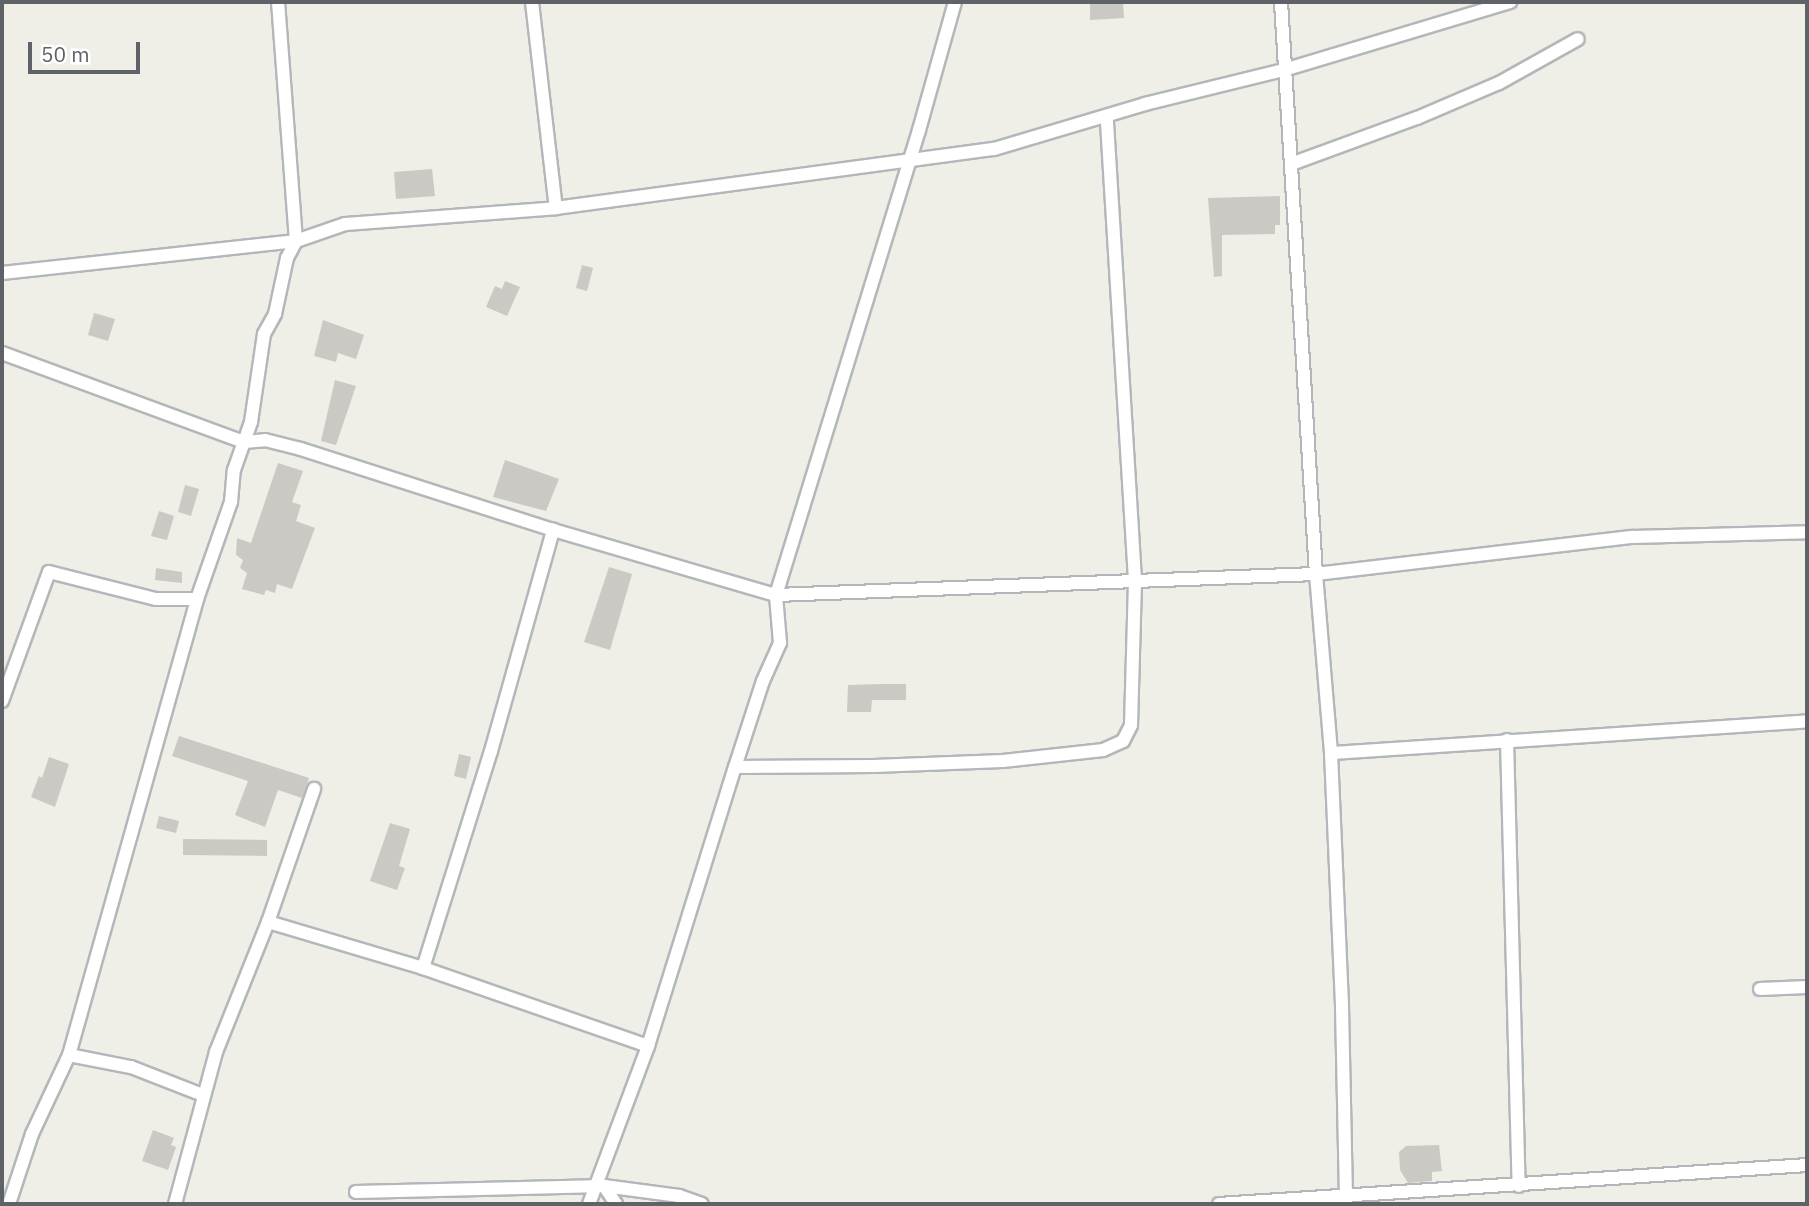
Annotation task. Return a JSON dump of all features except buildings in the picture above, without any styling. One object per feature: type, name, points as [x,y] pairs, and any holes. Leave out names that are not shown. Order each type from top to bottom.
[{"type":"street","points":[[9,1204],[32,1135],[69,1055],[197,599],[231,502],[234,470],[253,413],[264,334],[275,314],[287,258],[296,241],[278,2]]},
{"type":"street","points":[[532,2],[556,208]]},
{"type":"street","points":[[589,1204],[600,1186],[648,1046],[735,766],[763,681],[780,643],[776,595],[910,159],[955,2]]},
{"type":"street","points":[[1281,2],[1316,574],[1331,753],[1342,1007],[1346,1200]]},
{"type":"street","points":[[2,273],[296,241],[345,224],[556,208],[994,149],[1287,69],[1510,2]]},
{"type":"street","points":[[1291,164],[1417,118],[1499,83],[1578,39]]},
{"type":"street","points":[[735,766],[874,766],[1003,761],[1103,750],[1123,741],[1131,724],[1135,580],[1107,116]]},
{"type":"street","points":[[2,353],[244,442],[265,440],[301,449],[553,530],[776,595],[1316,574],[1633,537],[1807,532]]},
{"type":"street","points":[[423,968],[491,751],[553,530]]},
{"type":"street","points":[[2,701],[49,572],[156,599],[197,599]]},
{"type":"street","points":[[1331,753],[1807,721]]},
{"type":"street","points":[[1507,740],[1519,1186]]},
{"type":"street","points":[[175,1204],[216,1052],[268,922],[314,789]]},
{"type":"street","points":[[268,922],[423,968],[648,1046]]},
{"type":"street","points":[[1760,989],[1807,987]]},
{"type":"street","points":[[69,1055],[131,1067],[203,1095]]},
{"type":"street","points":[[1219,1204],[1346,1200],[1807,1165]]},
{"type":"street","points":[[600,1186],[616,1204]]},
{"type":"street","points":[[356,1192],[600,1186],[679,1196],[702,1204]]}]
